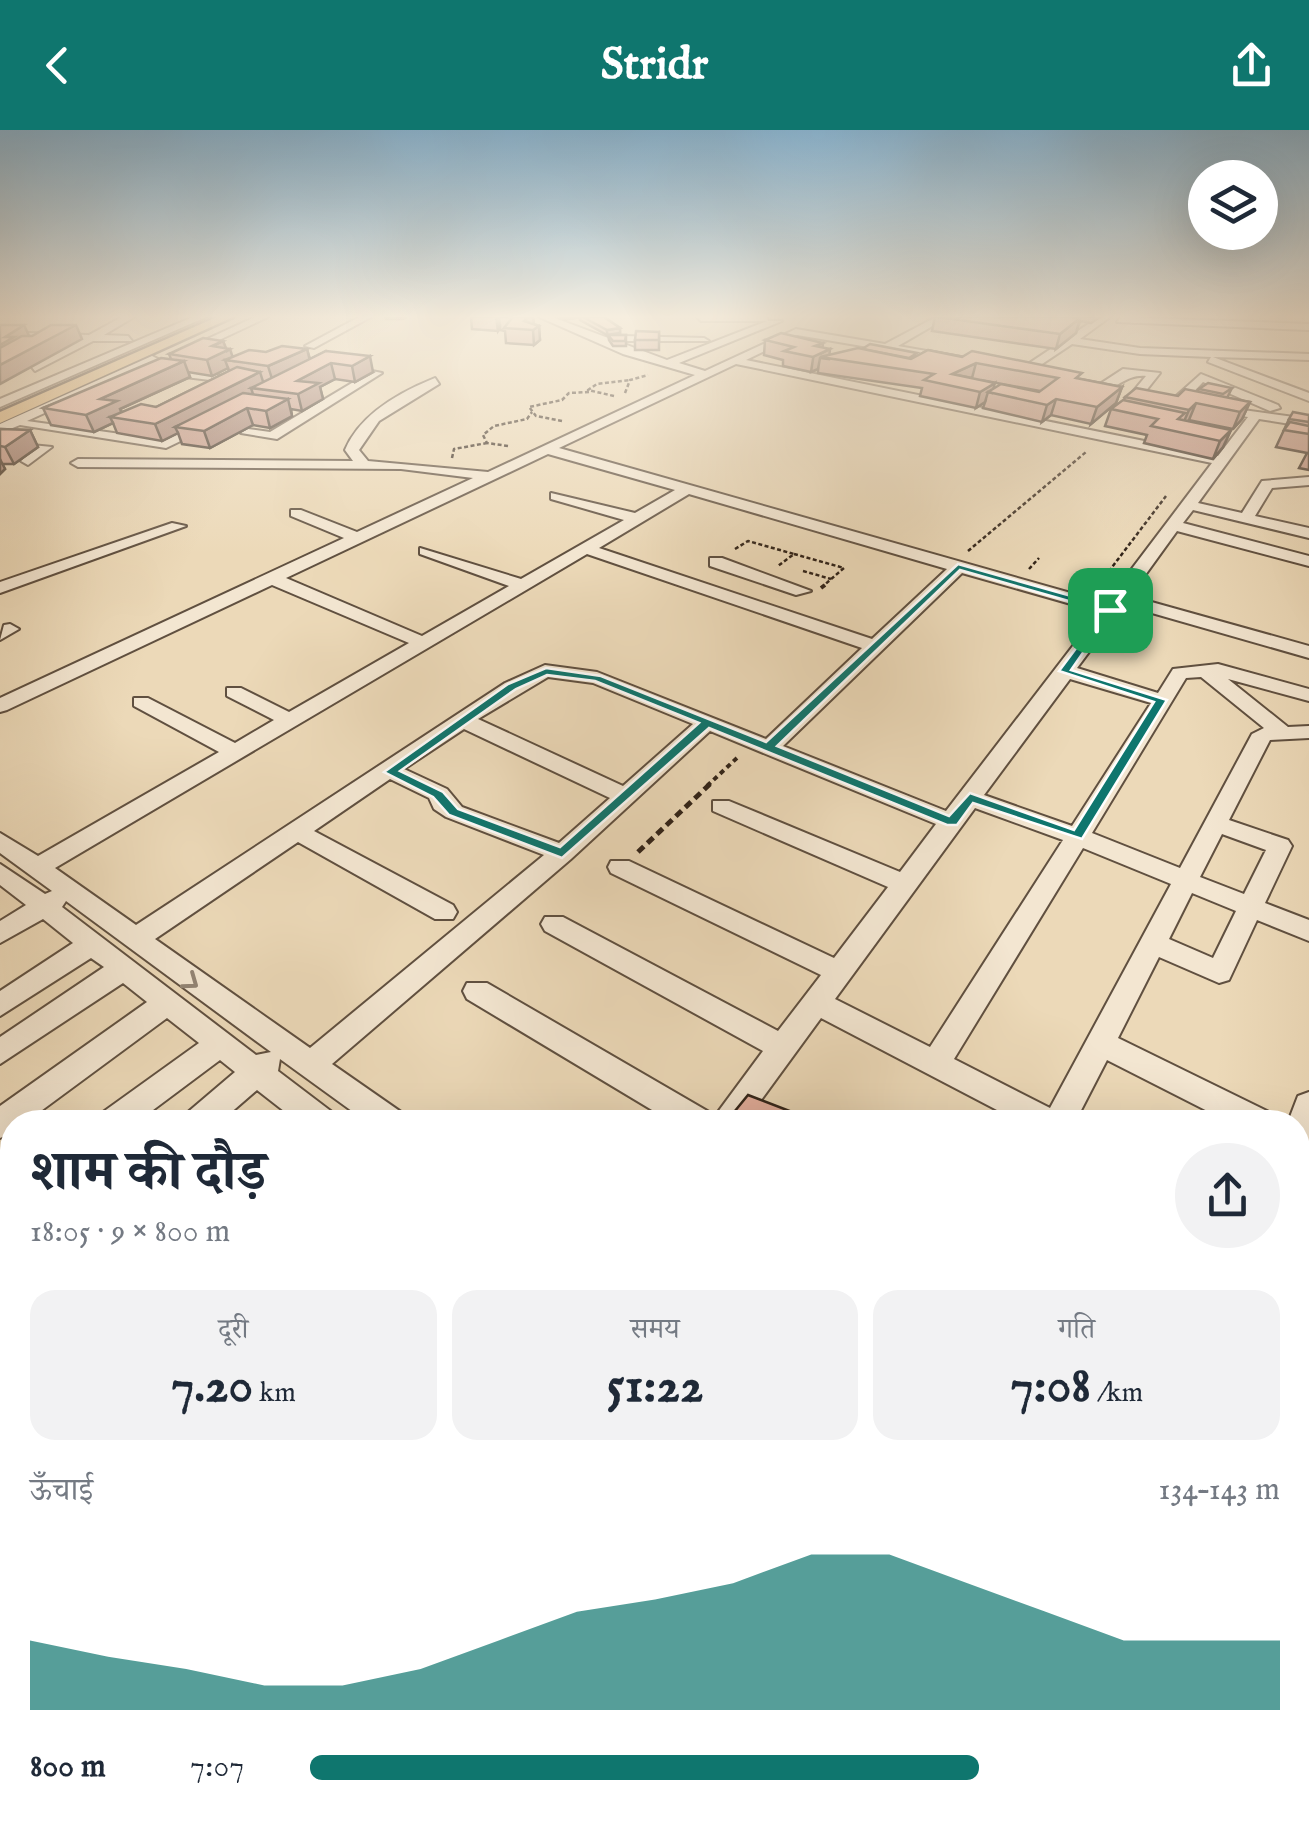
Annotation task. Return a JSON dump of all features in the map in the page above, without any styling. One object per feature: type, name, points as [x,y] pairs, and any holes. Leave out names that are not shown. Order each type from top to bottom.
[{"type":"main road","points":[[0,414],[39,396]]},
{"type":"main road","points":[[0,414],[42,396]]},
{"type":"street","points":[[0,428],[81,396]]},
{"type":"street","points":[[0,441],[94,396]]},
{"type":"street","points":[[248,433],[272,436],[338,396]]},
{"type":"street","points":[[363,464],[352,450],[356,439],[380,415],[411,396]]},
{"type":"street","points":[[0,706],[657,396]]},
{"type":"street","points":[[910,396],[1095,429],[1108,438],[1221,462]]},
{"type":"street","points":[[1148,396],[1303,422]]},
{"type":"street","points":[[1244,396],[1303,422]]},
{"type":"street","points":[[1120,406],[1152,397]]},
{"type":"street","points":[[1280,412],[1309,400]]},
{"type":"street","points":[[277,410],[308,414]]},
{"type":"street","points":[[33,426],[166,444],[230,413]]},
{"type":"street","points":[[736,1110],[1176,526],[1180,497],[1221,462],[1227,438],[1256,415]]},
{"type":"street","points":[[102,436],[135,420]]},
{"type":"street","points":[[0,441],[45,447],[28,461]]},
{"type":"street","points":[[547,448],[1114,604],[1200,651],[1309,695]]},
{"type":"street","points":[[78,463],[363,464],[490,476]]},
{"type":"street","points":[[1246,518],[1267,484],[1309,480]]},
{"type":"street","points":[[36,868],[590,550],[688,489]]},
{"type":"street","points":[[556,496],[638,519]]},
{"type":"street","points":[[1180,497],[1309,533]]},
{"type":"street","points":[[296,513],[357,538]]},
{"type":"street","points":[[0,588],[178,526]]},
{"type":"street","points":[[1176,526],[1309,560]]},
{"type":"street","points":[[590,550],[789,612]]},
{"type":"street","points":[[426,551],[526,586]]},
{"type":"street","points":[[716,562],[802,591]]},
{"type":"street","points":[[768,748],[964,563]]},
{"type":"street","points":[[688,577],[874,646]]},
{"type":"street","points":[[271,578],[426,644]]},
{"type":"street","points":[[736,596],[762,578]]},
{"type":"street","points":[[1200,651],[1309,652]]},
{"type":"street","points":[[935,1064],[1161,700],[1200,651]]},
{"type":"street","points":[[1200,651],[1280,730]]},
{"type":"street","points":[[134,940],[300,833],[512,686],[546,671],[597,678],[952,822]]},
{"type":"street","points":[[1064,671],[1161,700]]},
{"type":"street","points":[[234,692],[292,720]]},
{"type":"street","points":[[142,702],[236,752]]},
{"type":"street","points":[[464,721],[623,795]]},
{"type":"street","points":[[213,1110],[256,1073],[296,1058],[562,853],[707,722]]},
{"type":"street","points":[[1065,1110],[1263,734],[1280,730],[1309,732]]},
{"type":"street","points":[[390,772],[438,794],[442,804],[454,812],[562,853]]},
{"type":"street","points":[[970,798],[1077,836],[1309,931]]},
{"type":"street","points":[[720,806],[905,884]]},
{"type":"street","points":[[1153,944],[1219,973],[1280,846],[1216,824]]},
{"type":"street","points":[[300,833],[444,912]]},
{"type":"street","points":[[0,841],[372,1110]]},
{"type":"street","points":[[620,867],[840,972]]},
{"type":"street","points":[[0,872],[305,1110]]},
{"type":"street","points":[[0,933],[68,892]]},
{"type":"street","points":[[554,924],[783,1048]]},
{"type":"street","points":[[0,1005],[90,945]]},
{"type":"street","points":[[0,1052],[122,969]]},
{"type":"street","points":[[476,992],[678,1110]]},
{"type":"street","points":[[816,1003],[1025,1110]]},
{"type":"street","points":[[19,1110],[166,1004]]},
{"type":"street","points":[[1101,1043],[1234,1110]]},
{"type":"street","points":[[130,1110],[219,1044]]},
{"type":"path","points":[[486,443],[486,430],[522,421],[532,412],[533,405],[571,396]]},
{"type":"path","points":[[532,412],[544,419],[575,422]]},
{"type":"path","points":[[964,563],[966,553],[1108,438]]},
{"type":"path","points":[[454,460],[454,449],[486,443],[520,446],[503,451]]},
{"type":"path","points":[[1092,593],[1180,497]]},
{"type":"path","points":[[1023,575],[1038,579]]},
{"type":"path","points":[[620,867],[605,860],[616,850],[632,857],[739,757],[722,751]]},
{"type":"building","points":[[71,396],[106,396],[100,399],[117,401],[86,415],[43,408]]},
{"type":"building","points":[[178,396],[211,396],[155,424],[110,417],[141,404],[156,407]]},
{"type":"building","points":[[237,396],[288,399],[266,411],[247,408],[204,431],[175,427]]},
{"type":"building","points":[[1007,396],[1111,396],[1097,407],[1056,399],[1047,405]]},
{"type":"building","points":[[1221,396],[1250,402],[1240,412],[1196,403],[1189,410],[1125,397]]},
{"type":"building","points":[[1123,400],[1185,413],[1178,419],[1231,430],[1220,441],[1151,426],[1158,419],[1111,409]]},
{"type":"building","points":[[1293,412],[1309,415],[1309,422],[1289,419]]},
{"type":"building","points":[[1290,422],[1309,426],[1309,434],[1284,430]]},
{"type":"building","points":[[0,429],[30,430],[5,447],[0,446]]},
{"type":"building","points":[[748,1095],[787,1110],[736,1110]]},
{"type":"route","points":[[1110,610],[958,566],[768,748],[707,722],[597,678],[546,671],[512,686],[390,772],[438,794],[442,804],[479,824],[511,831],[562,853],[707,722],[768,748],[952,822],[970,798],[1077,836],[1161,700],[1064,671],[1110,610]]}]
